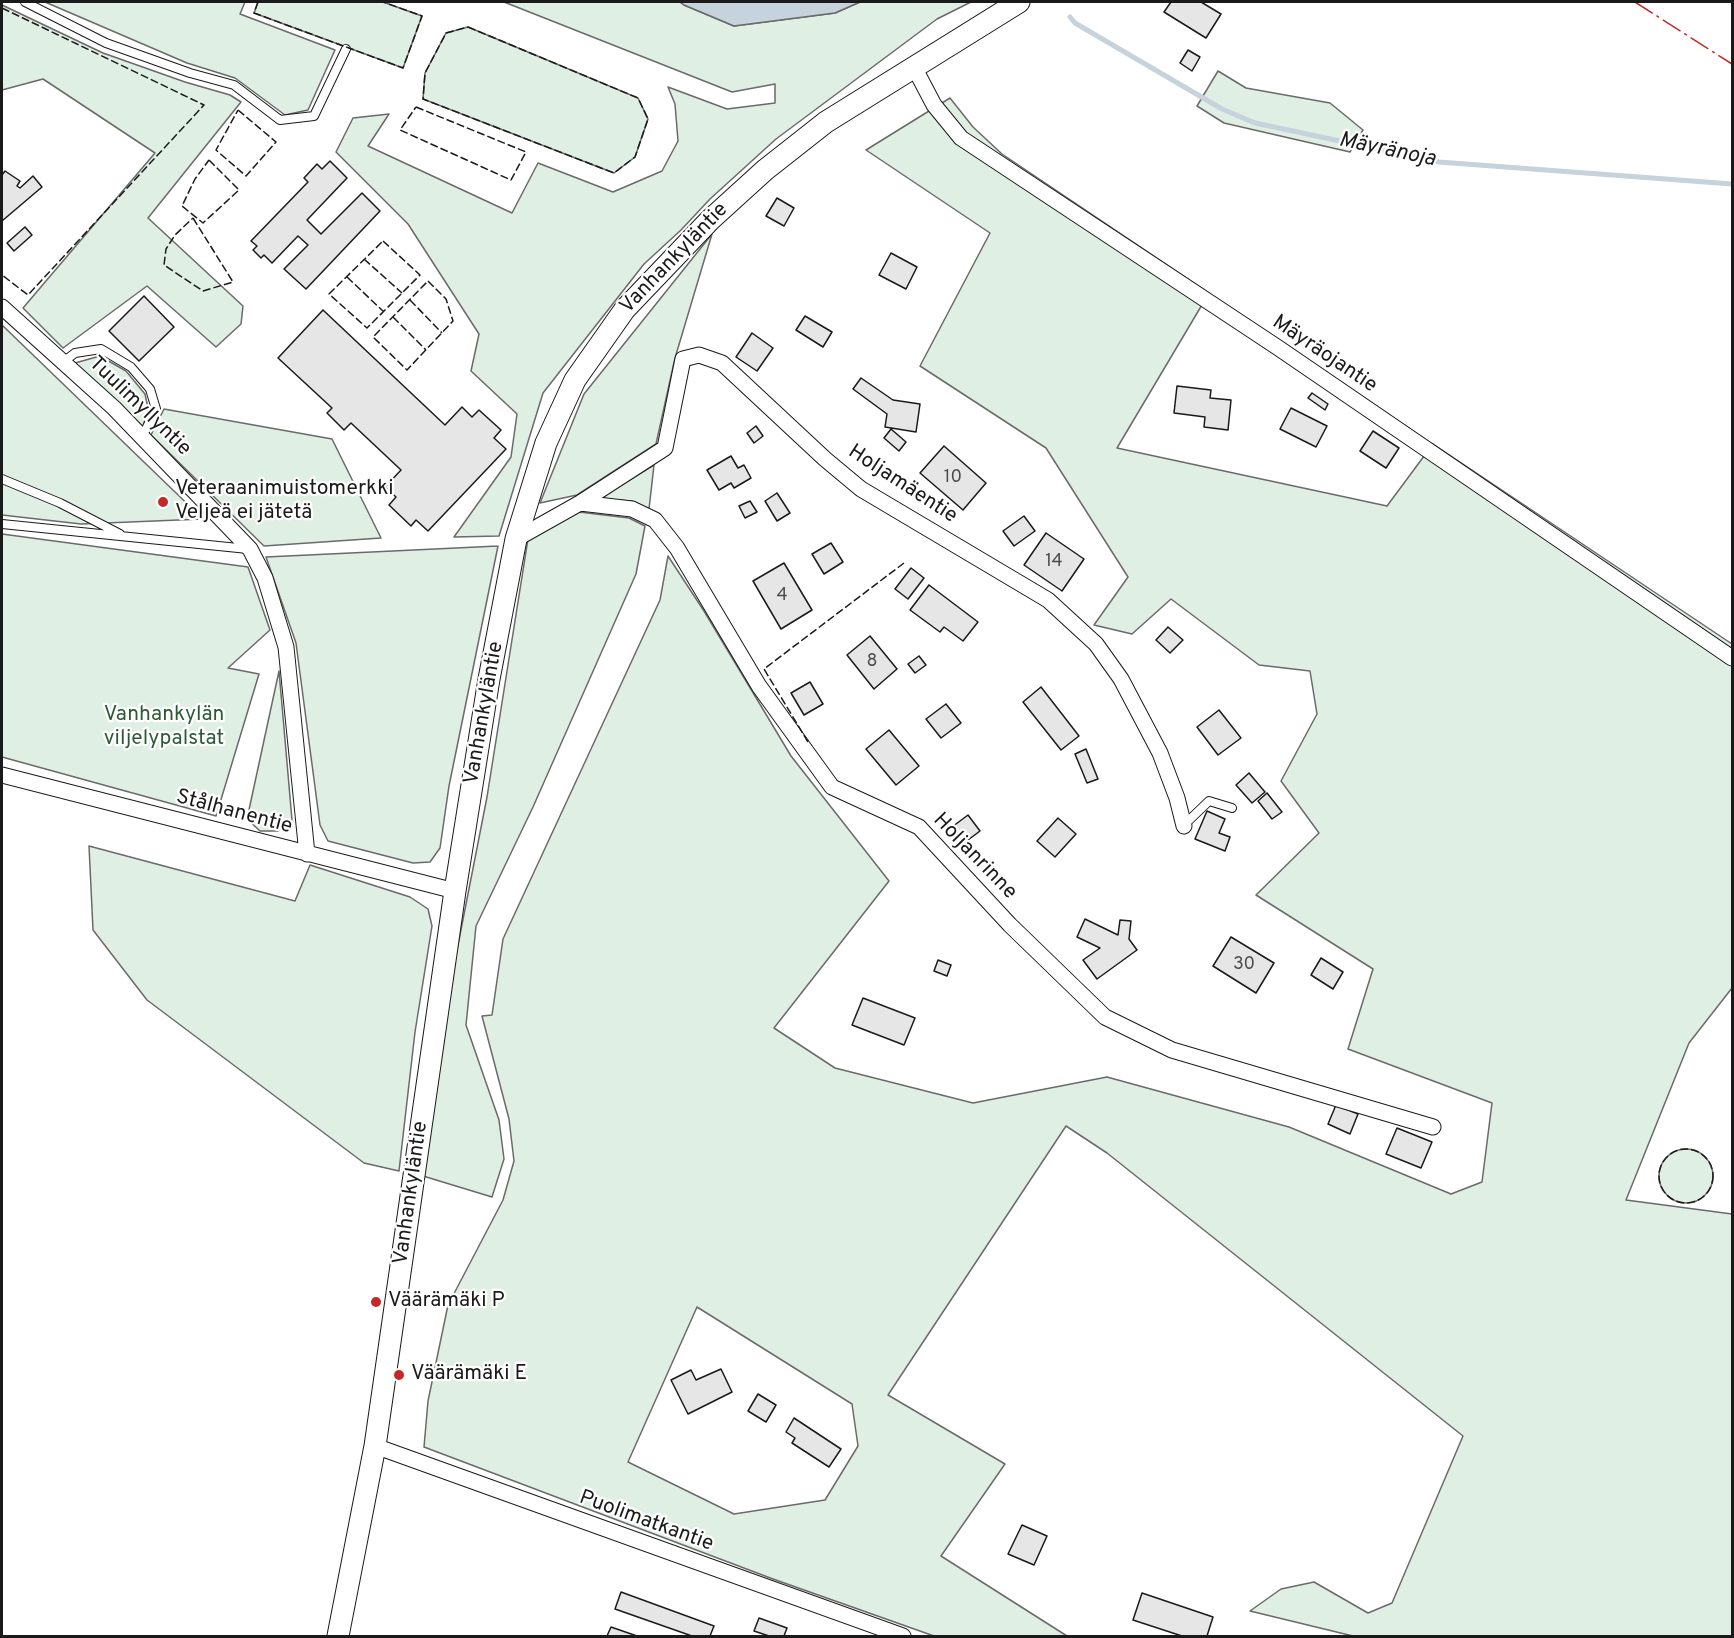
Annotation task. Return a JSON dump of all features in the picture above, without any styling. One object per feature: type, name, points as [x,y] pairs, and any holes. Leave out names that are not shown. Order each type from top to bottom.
[{"type":"street","name":"Vanhankyläntie","points":[[338,1636],[375,1446],[455,891],[489,679],[516,539],[546,443],[575,380],[625,309],[710,219],[765,170],[826,122],[1019,2]]},
{"type":"street","name":"Mäyräojantie","points":[[914,67],[934,105],[961,138],[1276,347],[1732,658]]},
{"type":"street","name":"Tuulimyllyntie","points":[[2,307],[114,408],[250,549],[265,578],[286,647],[307,854]]},
{"type":"street","name":"Holjamäentie","points":[[516,539],[580,503],[665,447],[683,359],[699,355],[722,363],[825,459],[861,489],[1048,600],[1096,644],[1121,679],[1160,753],[1177,798],[1184,826]]},
{"type":"street","name":"Holjanrinne","points":[[580,503],[632,509],[656,520],[677,548],[759,686],[832,787],[919,827],[1010,925],[1105,1017],[1172,1050],[1433,1127]]},
{"type":"street","name":"Stålhanentie","points":[[2,775],[455,891]]},
{"type":"street","name":"Puolimatkantie","points":[[375,1446],[903,1636]]},
{"type":"lane","points":[[25,2],[106,43],[190,74],[234,85],[280,120],[314,116],[346,49]]},
{"type":"lane","points":[[63,362],[75,352],[101,349],[131,367],[150,389],[156,409],[142,437]]},
{"type":"lane","points":[[2,479],[60,503],[126,537]]},
{"type":"lane","points":[[2,524],[250,549]]},
{"type":"lane","points":[[1184,826],[1209,801],[1232,808]]},
{"type":"green space","points":[[45,2],[245,2],[240,14],[335,50],[308,110],[285,115],[235,78],[187,63]]},
{"type":"green space","points":[[258,2],[383,2],[422,16],[403,68],[254,13]]},
{"type":"green space","points":[[504,2],[680,2],[734,26],[835,13],[860,2],[971,2],[937,19],[776,139],[710,199],[644,264],[543,393],[499,536],[454,537],[511,457],[517,414],[471,371],[479,334],[408,224],[336,152],[353,118],[389,114],[368,146],[512,213],[538,163],[613,192],[662,171],[678,141],[675,104],[668,87],[727,109],[775,103],[775,84],[732,92]]},
{"type":"green space","points":[[2,5],[103,53],[230,95],[241,102],[148,218],[243,306],[241,324],[216,347],[147,286],[63,348],[23,308],[155,153],[43,79],[2,90]]},
{"type":"green space","points":[[468,27],[638,98],[648,119],[635,157],[614,173],[423,99],[425,73],[446,33]]},
{"type":"green space","points":[[1218,71],[1246,88],[1330,103],[1363,130],[1350,152],[1224,123],[1197,106]]},
{"type":"green space","points":[[950,98],[973,127],[1002,154],[1209,293],[1117,448],[1387,506],[1433,444],[1732,644],[1732,988],[1689,1043],[1626,1200],[1732,1214],[1732,1636],[1353,1636],[1250,1611],[1281,1589],[1314,1582],[1368,1613],[1392,1603],[1463,1436],[1107,1153],[1066,1126],[888,1395],[1005,1464],[941,1556],[1067,1636],[934,1636],[773,1579],[424,1447],[428,1401],[448,1305],[503,1200],[514,1161],[509,1119],[482,1016],[492,1015],[503,939],[660,600],[668,556],[704,611],[791,756],[889,881],[774,1028],[835,1068],[973,1103],[1107,1077],[1289,1127],[1451,1194],[1482,1182],[1492,1103],[1348,1049],[1373,969],[1256,895],[1319,833],[1281,781],[1317,714],[1310,671],[1259,665],[1171,599],[1132,634],[1094,625],[1128,577],[1046,448],[920,366],[990,233],[866,150]],"holes":[[[697,1307],[852,1404],[858,1446],[825,1500],[734,1514],[628,1462]]]},
{"type":"green space","points":[[712,234],[675,358],[656,444],[577,495],[540,503],[584,394]]},
{"type":"green space","points":[[2,325],[203,519],[81,524],[2,515]]},
{"type":"green space","points":[[100,356],[126,371],[145,394],[148,408],[143,427],[75,363]]},
{"type":"green space","points":[[164,409],[332,439],[381,538],[264,546],[151,435]]},
{"type":"green space","points":[[654,465],[649,509],[632,501],[598,499]]},
{"type":"green space","points":[[579,512],[629,518],[645,526],[636,574],[533,807],[476,926],[466,1025],[499,1120],[504,1159],[492,1197],[423,1176],[437,1052],[487,797],[528,539]]},
{"type":"green space","name":"Vanhankylän viljelypalstat","points":[[2,534],[248,567],[270,630],[228,668],[259,674],[216,816],[2,757]]},
{"type":"green space","points":[[498,546],[449,786],[440,848],[430,862],[413,863],[328,841],[320,825],[296,643],[266,557]]},
{"type":"green space","points":[[279,671],[292,820],[278,831],[260,831],[247,819]]},
{"type":"green space","points":[[89,846],[295,901],[310,865],[410,897],[428,909],[432,926],[415,1032],[399,1171],[364,1163],[147,1000],[93,930]]},
{"type":"green space","points":[[1686,1149],[1696,1151],[1705,1157],[1711,1166],[1713,1176],[1711,1186],[1705,1195],[1696,1201],[1686,1203],[1676,1201],[1667,1195],[1661,1186],[1659,1176],[1661,1166],[1667,1157],[1676,1151]]},
{"type":"shaded area","points":[[680,2],[860,2],[835,13],[734,26]]},
{"type":"building","points":[[1171,2],[1201,2],[1221,14],[1206,38],[1164,12]]},
{"type":"building","points":[[1188,50],[1200,57],[1192,71],[1180,63]]},
{"type":"building","points":[[330,161],[347,178],[307,220],[321,234],[362,193],[380,211],[306,289],[284,269],[308,245],[298,236],[272,263],[264,255],[261,258],[253,250],[257,246],[251,241],[308,182],[304,178],[317,164],[322,169]]},
{"type":"building","points":[[5,171],[20,181],[17,186],[20,188],[33,176],[42,187],[2,221],[2,175]]},
{"type":"building","points":[[777,198],[794,208],[784,226],[766,216]]},
{"type":"building","points":[[25,227],[32,235],[14,251],[7,243]]},
{"type":"building","points":[[891,253],[917,267],[906,289],[879,275]]},
{"type":"building","points":[[144,296],[174,327],[139,361],[109,331]]},
{"type":"building","points":[[323,310],[445,425],[462,407],[472,417],[479,410],[501,430],[494,438],[506,449],[428,531],[416,520],[411,526],[389,505],[396,497],[385,487],[401,470],[351,423],[344,430],[327,413],[332,408],[278,358]]},
{"type":"building","points":[[805,316],[832,332],[823,347],[796,330]]},
{"type":"building","points":[[752,333],[773,348],[757,371],[736,357]]},
{"type":"building","points":[[861,378],[893,400],[920,404],[916,432],[885,427],[887,414],[853,389]]},
{"type":"building","points":[[1177,386],[1211,390],[1210,398],[1231,400],[1228,430],[1204,427],[1205,417],[1174,413]]},
{"type":"building","points":[[1312,393],[1328,404],[1325,410],[1308,398]]},
{"type":"building","points":[[1291,408],[1327,426],[1316,447],[1280,429]]},
{"type":"building","points":[[756,426],[763,436],[754,443],[747,433]]},
{"type":"building","points":[[891,429],[906,442],[899,451],[884,438]]},
{"type":"building","points":[[1373,431],[1399,448],[1386,468],[1360,451]]},
{"type":"building","points":[[944,446],[986,483],[963,510],[920,473]]},
{"type":"building","points":[[731,456],[738,468],[744,465],[751,478],[734,488],[731,483],[719,490],[707,470]]},
{"type":"building","points":[[777,493],[790,513],[777,521],[765,501]]},
{"type":"building","points":[[750,501],[757,512],[745,518],[739,506]]},
{"type":"building","points":[[1024,516],[1035,531],[1014,546],[1003,531]]},
{"type":"building","points":[[1046,533],[1084,559],[1062,591],[1024,565]]},
{"type":"building","points":[[831,543],[843,562],[824,574],[812,554]]},
{"type":"building","points":[[784,563],[812,610],[781,629],[753,581]]},
{"type":"building","points":[[911,568],[924,578],[908,599],[895,589]]},
{"type":"building","points":[[929,585],[978,622],[963,641],[944,627],[940,632],[910,610]]},
{"type":"building","points":[[1168,627],[1183,640],[1170,653],[1156,640]]},
{"type":"building","points":[[870,636],[897,669],[874,689],[847,655]]},
{"type":"building","points":[[919,656],[926,665],[915,673],[908,664]]},
{"type":"building","points":[[810,682],[823,704],[804,715],[791,693]]},
{"type":"building","points":[[1041,687],[1079,736],[1061,750],[1023,702]]},
{"type":"building","points":[[946,704],[961,723],[941,738],[926,719]]},
{"type":"building","points":[[1219,710],[1241,738],[1218,755],[1197,727]]},
{"type":"building","points":[[889,730],[919,766],[896,785],[866,749]]},
{"type":"building","points":[[1086,749],[1098,779],[1087,783],[1075,754]]},
{"type":"building","points":[[1249,773],[1265,792],[1252,803],[1236,785]]},
{"type":"building","points":[[1267,793],[1282,812],[1272,819],[1258,801]]},
{"type":"building","points":[[1207,811],[1225,819],[1219,833],[1230,837],[1225,851],[1195,839]]},
{"type":"building","points":[[968,815],[980,831],[964,843],[952,827]]},
{"type":"building","points":[[1058,818],[1076,834],[1055,857],[1037,841]]},
{"type":"building","points":[[1085,919],[1118,935],[1120,920],[1131,921],[1129,939],[1137,950],[1097,979],[1083,960],[1100,948],[1077,937]]},
{"type":"building","points":[[1231,937],[1274,963],[1256,993],[1213,966]]},
{"type":"building","points":[[1321,958],[1343,972],[1333,989],[1311,975]]},
{"type":"building","points":[[938,960],[951,965],[947,976],[934,971]]},
{"type":"building","points":[[863,998],[915,1018],[904,1045],[852,1025]]},
{"type":"building","points":[[1336,1105],[1358,1114],[1350,1134],[1328,1124]]},
{"type":"building","points":[[1397,1128],[1432,1142],[1421,1168],[1386,1154]]},
{"type":"building","points":[[721,1369],[732,1392],[688,1414],[671,1380],[691,1370],[696,1380]]},
{"type":"building","points":[[758,1394],[776,1405],[766,1422],[748,1411]]},
{"type":"building","points":[[794,1418],[841,1449],[829,1467],[792,1443],[795,1438],[786,1432]]},
{"type":"building","points":[[1022,1525],[1047,1536],[1034,1565],[1008,1554]]},
{"type":"building","points":[[621,1592],[714,1626],[710,1636],[692,1636],[615,1609]]},
{"type":"building","points":[[1142,1593],[1213,1617],[1207,1636],[1182,1636],[1133,1620]]},
{"type":"building","points":[[759,1618],[787,1628],[784,1636],[769,1636],[754,1631]]},
{"type":"building","points":[[611,1627],[637,1636],[607,1636]]},
{"type":"waterway","name":"Mäyränoja","points":[[1070,17],[1075,23],[1222,109],[1255,123],[1439,162],[1732,184]]},
{"type":"fence","points":[[258,2],[254,13],[403,68],[422,16],[383,2]]},
{"type":"fence","points":[[2,8],[204,105],[28,295],[2,275]]},
{"type":"fence","points":[[468,27],[638,98],[648,119],[635,157],[614,173],[423,99],[425,73],[446,33],[468,27]]},
{"type":"fence","points":[[416,107],[526,152],[511,180],[400,130],[416,107]]},
{"type":"fence","points":[[238,110],[276,142],[246,176],[216,150],[238,110]]},
{"type":"fence","points":[[209,160],[239,190],[203,223],[182,206],[195,179],[209,160]]},
{"type":"fence","points":[[193,218],[233,282],[203,291],[164,265],[166,249],[175,235],[193,218]]},
{"type":"fence","points":[[383,241],[420,275],[367,328],[329,294],[383,241]]},
{"type":"fence","points":[[364,259],[402,293]]},
{"type":"fence","points":[[347,277],[384,312]]},
{"type":"fence","points":[[428,281],[446,299],[453,321],[407,370],[373,337],[428,281]]},
{"type":"fence","points":[[410,300],[442,333]]},
{"type":"fence","points":[[393,317],[426,350]]},
{"type":"fence","points":[[808,742],[764,669],[904,563]]},
{"type":"fence","points":[[1686,1149],[1696,1151],[1705,1157],[1711,1166],[1713,1176],[1711,1186],[1705,1195],[1696,1201],[1686,1203],[1676,1201],[1667,1195],[1661,1186],[1659,1176],[1661,1166],[1667,1157],[1676,1151],[1686,1149]]},
{"type":"power","points":[[1635,2],[1732,64]]},
{"type":"place","name":"Veteraanimuistomerkki Veljeä ei jätetä","points":[[163,502]]},
{"type":"place","name":"Väärämäki P","points":[[376,1302]]},
{"type":"place","name":"Väärämäki E","points":[[399,1375]]}]
